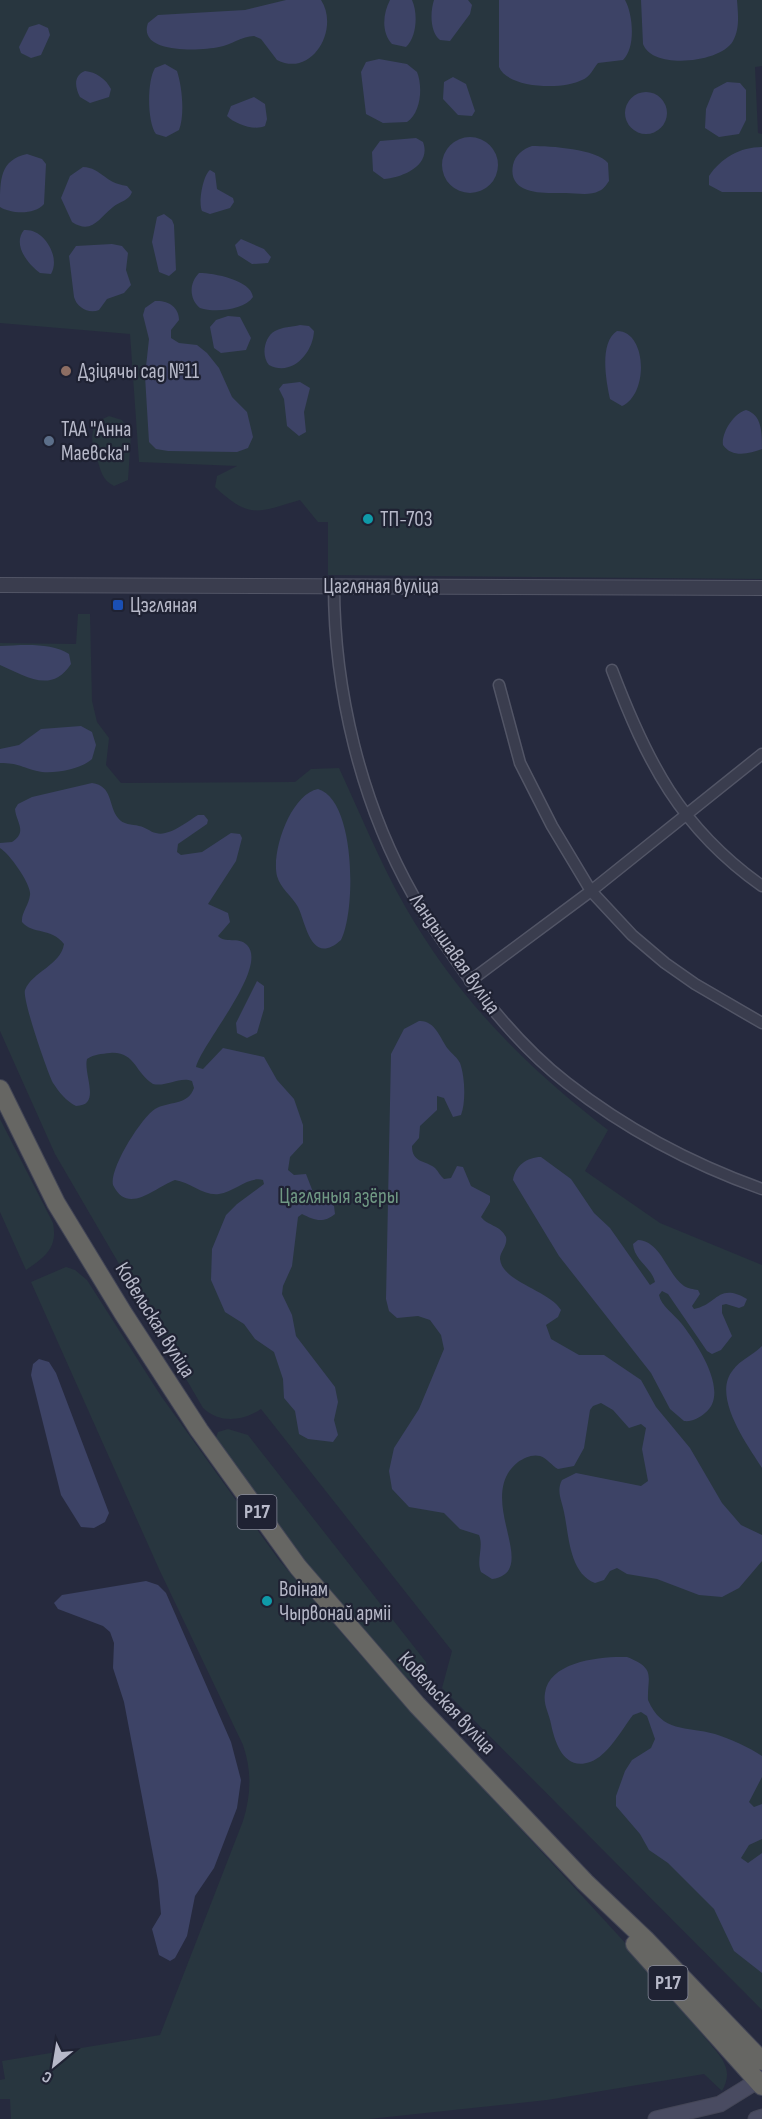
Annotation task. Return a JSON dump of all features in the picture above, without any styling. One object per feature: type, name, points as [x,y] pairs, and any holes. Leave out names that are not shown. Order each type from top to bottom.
[{"type":"highway","name":"Ковельская вуліца","points":[[0,1089],[56,1203],[105,1284],[199,1430],[266,1524],[334,1611],[410,1697],[585,1882],[645,1939],[762,2061]]},
{"type":"highway","name":"Р17","points":[[585,1882],[659,1972],[760,2082]]},
{"type":"main road","points":[[656,2119],[720,2104],[760,2082]]},
{"type":"main road","points":[[756,2119],[762,2117]]},
{"type":"street","name":"Цагляная вуліца","points":[[0,585],[762,588]]},
{"type":"street","name":"Ландышавая вуліца","points":[[334,585],[341,683],[364,781],[389,849],[411,893],[470,981],[503,1023],[566,1083],[647,1137],[694,1163],[762,1189]]},
{"type":"street","points":[[612,670],[635,731],[653,766],[685,815],[733,866],[762,886]]},
{"type":"street","points":[[499,685],[520,763],[552,826],[591,891],[632,935],[665,963],[695,984],[762,1023]]},
{"type":"street","points":[[470,981],[591,891],[762,754]]},
{"type":"green space","points":[[0,0],[762,0],[762,66],[755,67],[758,133],[762,134],[762,579],[328,575],[328,522],[318,522],[300,500],[264,510],[246,509],[227,498],[215,487],[217,476],[237,466],[139,462],[130,334],[0,323]]},
{"type":"green space","points":[[109,416],[122,420],[131,434],[128,480],[114,486],[102,475],[92,439],[97,423]]},
{"type":"green space","name":"Цагляныя азёры","points":[[78,614],[90,614],[92,701],[97,722],[109,738],[106,765],[121,783],[295,782],[311,769],[339,768],[379,856],[406,908],[448,973],[496,1030],[522,1056],[549,1082],[608,1130],[585,1171],[660,1223],[762,1265],[762,2010],[442,1688],[452,1651],[261,1409],[247,1416],[224,1419],[203,1408],[55,1154],[0,1031],[0,643],[76,644]]},
{"type":"green space","points":[[0,1119],[53,1223],[52,1245],[39,1261],[26,1270],[0,1212]]},
{"type":"green space","points":[[66,1267],[75,1270],[87,1280],[161,1396],[279,1560],[358,1652],[629,1947],[717,2052],[727,2070],[722,2091],[704,2074],[547,2100],[369,2119],[11,2119],[10,2099],[0,2099],[0,2080],[5,2079],[2,2061],[160,2035],[243,1821],[249,1792],[248,1764],[243,1745],[159,1569],[31,1282]]},
{"type":"green space","points":[[228,1429],[248,1435],[426,1662],[427,1672],[422,1679],[410,1680],[400,1673],[320,1584],[215,1440],[218,1432]]},
{"type":"water","points":[[286,0],[321,0],[326,12],[325,36],[319,48],[311,57],[301,62],[290,64],[277,60],[261,39],[254,36],[219,47],[185,49],[161,45],[152,40],[147,33],[148,23],[158,15],[245,10]]},
{"type":"water","points":[[390,0],[412,0],[414,5],[416,18],[414,31],[406,47],[392,44],[386,34],[385,16]]},
{"type":"water","points":[[434,0],[468,0],[472,5],[470,14],[450,41],[440,40],[434,32],[432,10]]},
{"type":"water","points":[[499,0],[625,0],[632,31],[630,48],[623,60],[598,63],[587,77],[574,83],[537,86],[513,80],[499,67]]},
{"type":"water","points":[[641,0],[737,0],[737,32],[726,49],[715,54],[687,60],[659,58],[649,52],[643,44]]},
{"type":"water","points":[[39,24],[48,28],[50,35],[41,55],[31,58],[21,53],[19,47],[29,27]]},
{"type":"water","points":[[379,59],[407,64],[417,72],[420,99],[412,118],[407,122],[383,123],[366,114],[361,72],[366,62]]},
{"type":"water","points":[[165,64],[177,71],[182,109],[179,130],[166,137],[156,134],[153,128],[149,101],[152,74],[155,68]]},
{"type":"water","points":[[85,71],[97,74],[106,82],[111,89],[109,97],[90,103],[80,97],[76,82],[78,76]]},
{"type":"water","points":[[453,77],[466,84],[475,111],[472,116],[458,115],[443,99],[444,82]]},
{"type":"water","points":[[727,82],[740,83],[746,90],[746,120],[739,134],[719,137],[705,128],[706,109],[714,89]]},
{"type":"water","points":[[646,92],[661,98],[667,113],[661,128],[646,134],[631,128],[625,113],[631,98]]},
{"type":"water","points":[[254,97],[265,104],[267,119],[265,126],[256,128],[245,126],[227,116],[231,106]]},
{"type":"water","points":[[470,137],[485,142],[493,150],[498,165],[493,180],[485,188],[470,193],[455,188],[447,180],[442,165],[447,150],[455,142]]},
{"type":"water","points":[[416,138],[423,142],[425,150],[423,158],[413,169],[399,176],[384,179],[373,171],[372,152],[380,141]]},
{"type":"water","points":[[532,146],[573,149],[594,154],[608,163],[609,181],[605,187],[595,193],[530,191],[516,182],[513,165],[520,153]]},
{"type":"water","points":[[762,147],[762,192],[722,192],[709,185],[709,176],[725,159],[739,151]]},
{"type":"water","points":[[27,154],[42,159],[46,164],[44,204],[29,212],[16,212],[0,207],[3,172],[11,161]]},
{"type":"water","points":[[83,167],[95,170],[113,182],[127,186],[132,192],[129,197],[113,207],[95,224],[85,227],[72,222],[61,198],[70,176]]},
{"type":"water","points":[[210,170],[215,173],[217,189],[233,198],[234,202],[230,208],[210,214],[202,211],[201,196],[203,183]]},
{"type":"water","points":[[164,214],[172,220],[174,225],[176,270],[169,276],[159,272],[152,242],[157,217]]},
{"type":"water","points":[[24,230],[38,234],[49,245],[54,260],[51,274],[40,273],[23,254],[20,242]]},
{"type":"water","points":[[241,239],[264,249],[271,257],[268,263],[252,264],[238,255],[235,245]]},
{"type":"water","points":[[112,244],[122,246],[128,253],[126,270],[131,285],[124,293],[107,299],[99,310],[84,309],[74,297],[69,256],[76,246]]},
{"type":"water","points":[[199,273],[222,276],[239,282],[251,291],[253,297],[236,308],[213,310],[200,308],[192,296],[193,281]]},
{"type":"water","points":[[155,301],[168,303],[179,315],[179,320],[171,330],[171,338],[179,343],[197,345],[207,353],[219,368],[232,397],[247,412],[253,437],[248,448],[237,452],[168,451],[156,449],[149,442],[145,376],[149,339],[143,315],[145,308]]},
{"type":"water","points":[[228,316],[240,317],[251,338],[246,350],[221,353],[214,348],[210,327],[216,320]]},
{"type":"water","points":[[309,326],[314,331],[310,347],[305,355],[300,361],[286,368],[269,365],[264,352],[271,334],[284,328]]},
{"type":"water","points":[[617,331],[627,334],[634,341],[641,364],[637,389],[631,399],[622,406],[610,399],[605,362],[608,344]]},
{"type":"water","points":[[300,382],[310,388],[304,412],[306,432],[299,436],[287,426],[284,399],[279,389],[283,384]]},
{"type":"water","points":[[746,410],[758,420],[762,449],[746,453],[731,452],[723,445],[726,429],[737,415]]},
{"type":"water","points":[[36,645],[62,650],[69,654],[71,664],[55,679],[37,680],[0,665],[0,646]]},
{"type":"water","points":[[81,726],[92,732],[96,745],[92,759],[81,766],[43,772],[16,764],[0,763],[0,749],[19,745],[41,729]]},
{"type":"water","points":[[92,783],[104,788],[120,820],[161,834],[178,828],[198,815],[204,815],[208,820],[207,824],[178,844],[177,852],[181,855],[202,852],[231,833],[240,834],[242,838],[236,861],[208,904],[228,913],[230,922],[218,936],[224,940],[240,941],[247,945],[251,956],[249,970],[242,987],[196,1067],[203,1069],[223,1048],[264,1057],[277,1080],[294,1099],[303,1125],[303,1143],[290,1157],[288,1170],[294,1175],[306,1174],[313,1192],[334,1206],[335,1214],[326,1219],[315,1219],[302,1214],[298,1217],[292,1266],[282,1294],[292,1315],[296,1336],[335,1387],[338,1402],[334,1420],[338,1435],[333,1442],[308,1439],[299,1434],[295,1411],[284,1398],[283,1379],[274,1352],[255,1339],[244,1324],[225,1312],[211,1280],[212,1249],[226,1215],[264,1184],[263,1180],[252,1180],[225,1193],[213,1194],[175,1180],[134,1199],[119,1194],[113,1185],[113,1178],[121,1156],[142,1122],[155,1109],[187,1098],[194,1088],[192,1081],[153,1084],[125,1055],[98,1054],[87,1059],[90,1088],[88,1101],[84,1105],[76,1106],[58,1090],[46,1065],[31,1020],[25,990],[34,978],[58,958],[64,944],[54,935],[31,929],[22,922],[30,890],[9,856],[0,848],[0,843],[12,842],[19,834],[20,827],[15,809],[18,804],[32,797]]},
{"type":"water","points":[[318,789],[331,797],[340,813],[346,834],[350,882],[346,926],[341,940],[331,947],[323,948],[316,946],[311,940],[298,907],[277,876],[276,865],[280,839],[292,812],[308,793]]},
{"type":"water","points":[[257,981],[264,986],[264,1009],[257,1033],[247,1038],[237,1033],[236,1023]]},
{"type":"water","points":[[419,1021],[425,1021],[433,1027],[459,1061],[463,1075],[464,1097],[461,1115],[453,1117],[444,1098],[437,1096],[437,1110],[420,1126],[419,1138],[412,1146],[414,1155],[435,1168],[444,1179],[451,1178],[457,1166],[463,1167],[471,1186],[490,1196],[490,1202],[481,1217],[501,1230],[506,1237],[500,1259],[503,1267],[517,1280],[547,1297],[561,1310],[558,1317],[546,1325],[551,1339],[579,1355],[604,1355],[641,1380],[656,1407],[690,1448],[722,1503],[741,1525],[762,1535],[762,1561],[739,1588],[722,1597],[699,1595],[657,1579],[627,1574],[617,1568],[610,1571],[604,1580],[595,1583],[580,1571],[569,1542],[560,1496],[562,1480],[576,1473],[641,1486],[648,1481],[642,1449],[646,1428],[641,1424],[629,1428],[613,1410],[601,1403],[590,1410],[584,1448],[574,1466],[558,1469],[543,1457],[531,1456],[518,1462],[506,1477],[502,1494],[503,1513],[511,1548],[511,1562],[506,1573],[492,1579],[481,1572],[479,1535],[460,1529],[444,1513],[409,1507],[392,1489],[389,1471],[394,1448],[419,1409],[444,1349],[441,1335],[430,1320],[418,1316],[397,1318],[389,1311],[386,1299],[391,1054],[404,1029]]},
{"type":"water","points":[[541,1157],[571,1179],[594,1213],[610,1228],[650,1285],[655,1282],[653,1277],[634,1250],[633,1244],[638,1240],[646,1242],[658,1252],[684,1286],[698,1290],[700,1294],[692,1306],[694,1309],[724,1294],[737,1294],[747,1299],[744,1306],[739,1308],[722,1305],[722,1313],[732,1336],[721,1350],[712,1354],[707,1351],[668,1294],[662,1291],[659,1295],[665,1306],[695,1342],[708,1368],[713,1381],[714,1393],[712,1404],[705,1413],[693,1420],[684,1421],[670,1409],[651,1373],[559,1256],[513,1180],[516,1170],[522,1163]]},
{"type":"water","points":[[762,1346],[762,1468],[734,1420],[726,1393],[727,1381],[733,1370]]},
{"type":"water","points":[[39,1359],[49,1362],[56,1373],[109,1513],[105,1522],[94,1528],[81,1527],[61,1495],[31,1375],[33,1364]]},
{"type":"water","points":[[146,1581],[158,1585],[166,1593],[231,1742],[241,1780],[237,1808],[214,1868],[195,1896],[187,1936],[175,1958],[170,1961],[159,1955],[152,1929],[161,1914],[158,1881],[124,1702],[113,1668],[114,1643],[110,1632],[103,1626],[58,1609],[54,1603],[62,1595]]},
{"type":"water","points":[[627,1657],[643,1665],[647,1670],[648,1700],[660,1718],[676,1726],[721,1736],[762,1756],[762,1777],[749,1802],[754,1807],[762,1804],[762,1839],[749,1845],[741,1858],[748,1863],[762,1853],[762,1973],[734,1951],[714,1909],[668,1863],[649,1850],[640,1834],[616,1806],[616,1796],[625,1771],[632,1760],[651,1748],[655,1739],[647,1716],[641,1712],[633,1715],[609,1748],[590,1762],[574,1763],[562,1754],[558,1747],[545,1701],[549,1682],[566,1667],[578,1663],[604,1658]]},
{"type":"place","name":"Дзіцячы сад №11","points":[[66,371]]},
{"type":"place","name":"ТАА \"Анна Маевска\"","points":[[49,441]]},
{"type":"place","name":"ТП-703","points":[[368,519]]},
{"type":"place","name":"Цэгляная","points":[[118,605]]},
{"type":"place","name":"Воінам Чырвонай арміі","points":[[267,1601]]}]
